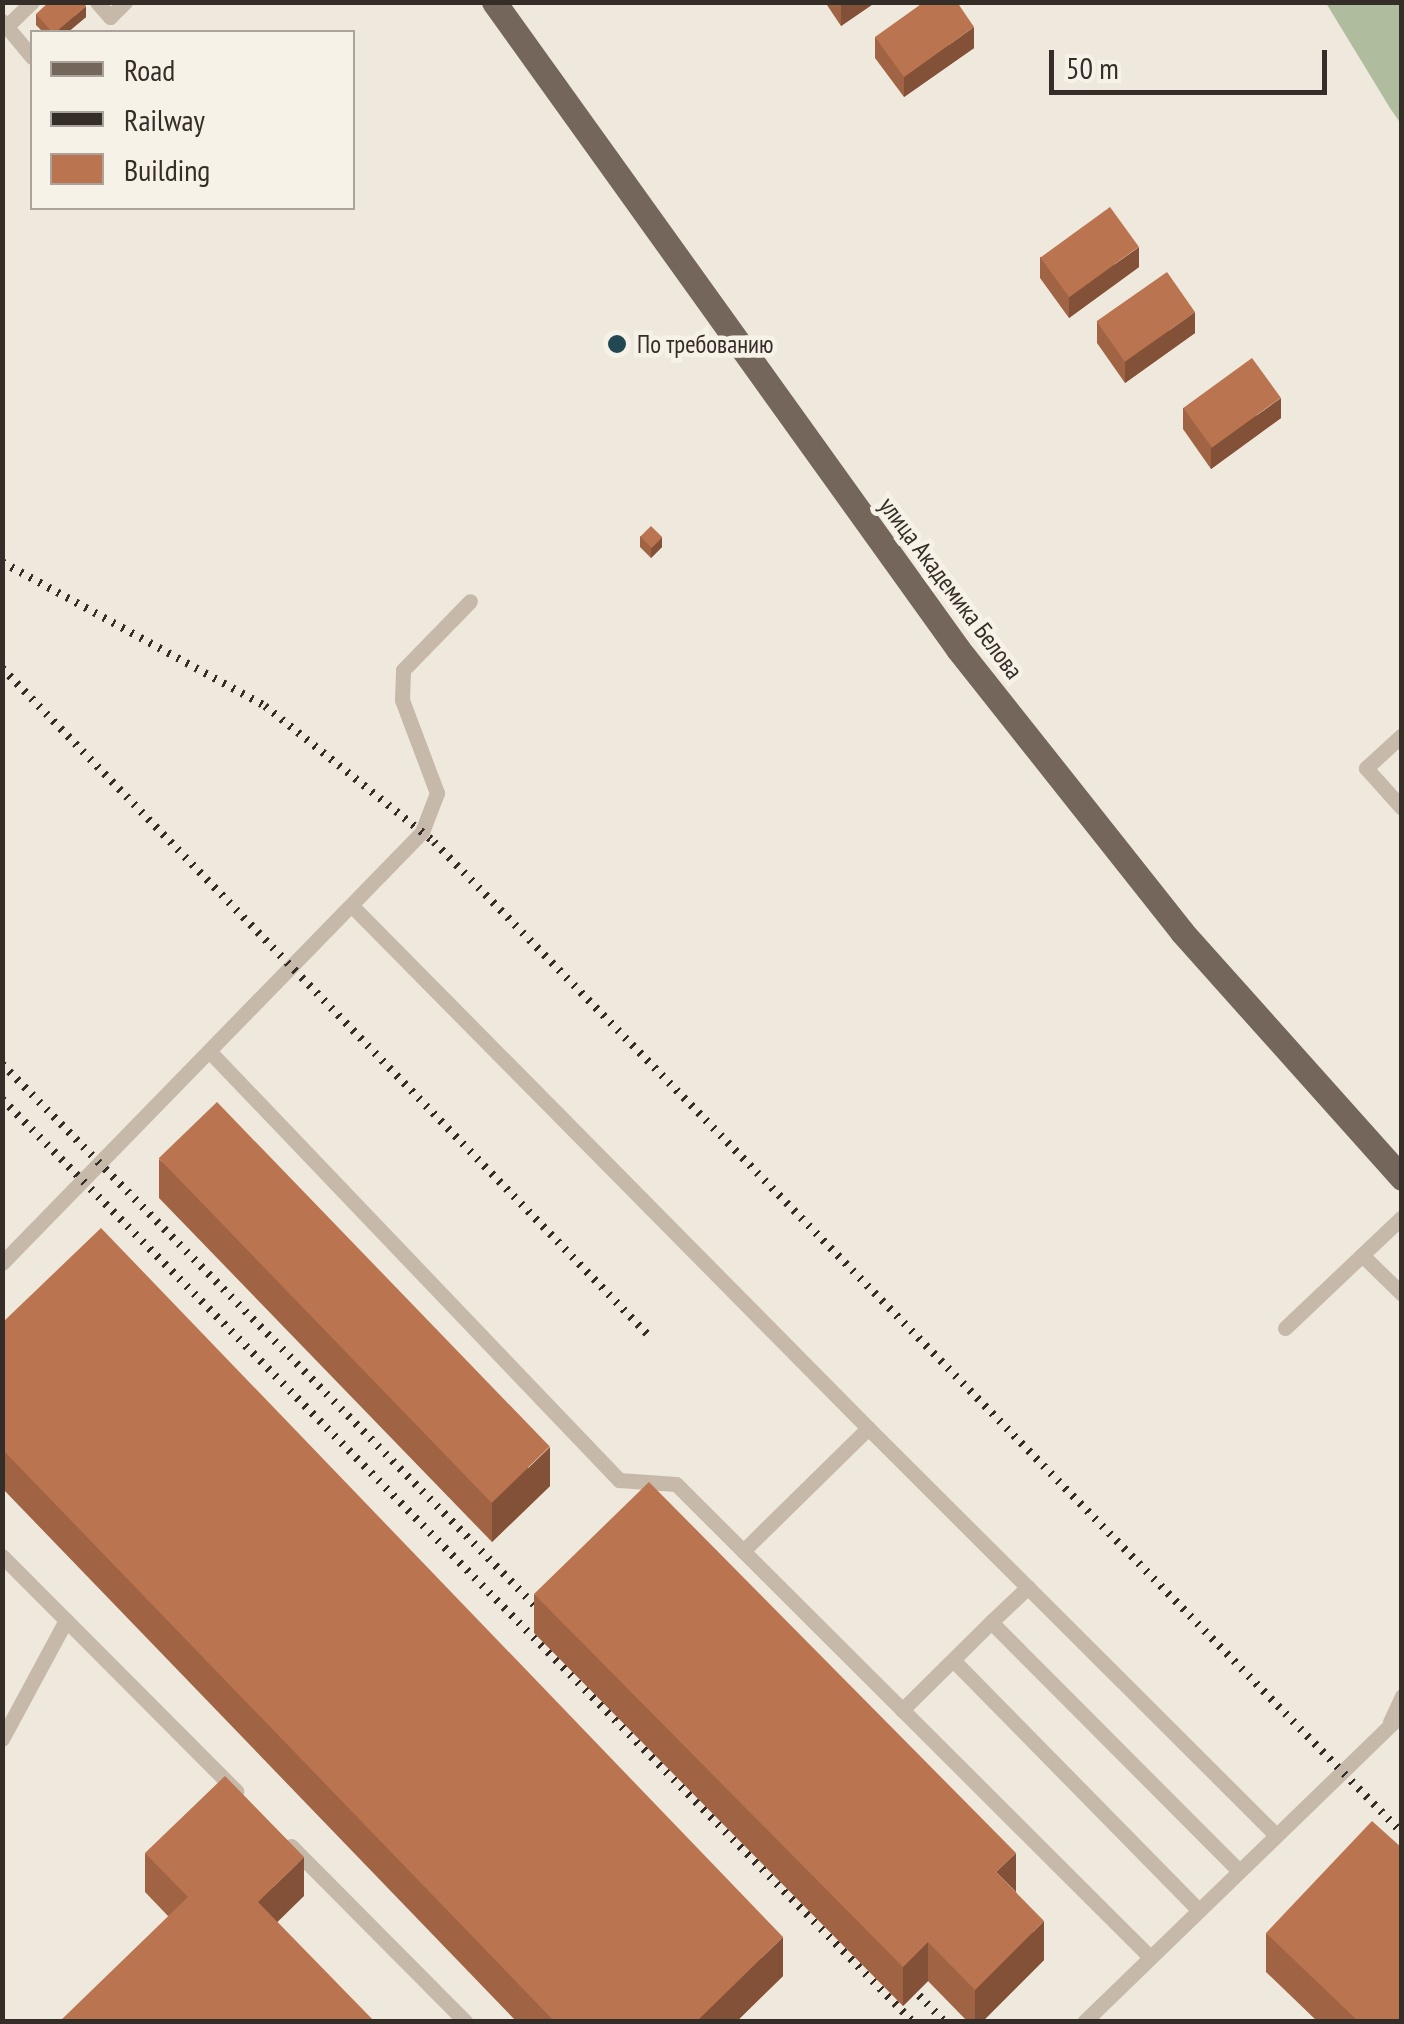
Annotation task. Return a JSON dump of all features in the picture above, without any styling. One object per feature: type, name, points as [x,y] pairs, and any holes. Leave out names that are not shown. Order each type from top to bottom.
[{"type":"main road","name":"улица Академика Белова","points":[[494,2],[969,663],[1182,932],[1402,1178]]},
{"type":"lane","points":[[30,55],[5,24],[32,2]]},
{"type":"lane","points":[[97,2],[110,17],[125,2]]},
{"type":"lane","points":[[2,1263],[353,907],[434,811],[434,774],[400,684],[412,655],[470,601]]},
{"type":"lane","points":[[1402,736],[1366,768],[1402,808]]},
{"type":"lane","points":[[353,907],[1274,1834]]},
{"type":"lane","points":[[212,1053],[619,1480],[676,1484],[1150,1957]]},
{"type":"lane","points":[[1285,1328],[1402,1217]]},
{"type":"lane","points":[[1362,1254],[1402,1294]]},
{"type":"lane","points":[[743,1551],[868,1428]]},
{"type":"lane","points":[[2,1556],[245,1800]]},
{"type":"lane","points":[[902,1710],[1028,1587]]},
{"type":"lane","points":[[2,1739],[66,1620]]},
{"type":"lane","points":[[991,1622],[1238,1870]]},
{"type":"lane","points":[[953,1660],[1198,1909]]},
{"type":"lane","points":[[1084,2022],[1396,1718],[1402,1696]]},
{"type":"lane","points":[[273,1828],[466,2022]]},
{"type":"green space","points":[[1326,3],[1401,3],[1401,124],[1390,108]]},
{"type":"building","points":[[49,2],[83,2],[86,6],[58,30],[50,30],[36,14]]},
{"type":"building","points":[[924,2],[957,2],[974,27],[904,77],[875,37]]},
{"type":"building","points":[[1110,207],[1139,247],[1069,297],[1040,258]]},
{"type":"building","points":[[1167,272],[1195,312],[1125,361],[1097,321]]},
{"type":"building","points":[[1252,358],[1281,398],[1212,448],[1183,408]]},
{"type":"building","points":[[651,526],[662,537],[652,548],[640,537]]},
{"type":"building","points":[[217,1102],[550,1447],[491,1503],[159,1158]]},
{"type":"building","points":[[101,1228],[783,1937],[696,2022],[555,2022],[2,1449],[2,1323]]},
{"type":"building","points":[[649,1482],[1016,1853],[996,1872],[1044,1921],[975,1990],[928,1942],[903,1967],[534,1594]]},
{"type":"building","points":[[225,1776],[304,1857],[258,1902],[375,2022],[59,2022],[188,1897],[145,1853]]},
{"type":"building","points":[[1372,1821],[1402,1848],[1402,2022],[1359,2022],[1266,1933]]},
{"type":"railway","points":[[2,562],[265,706],[434,842],[1402,1833]]},
{"type":"railway","points":[[2,668],[650,1337]]},
{"type":"railway","points":[[2,1064],[553,1624]]},
{"type":"railway","points":[[2,1099],[913,2022]]},
{"type":"railway","points":[[897,1973],[945,2022]]},
{"type":"place","name":"По требованию","points":[[617,344]]}]
